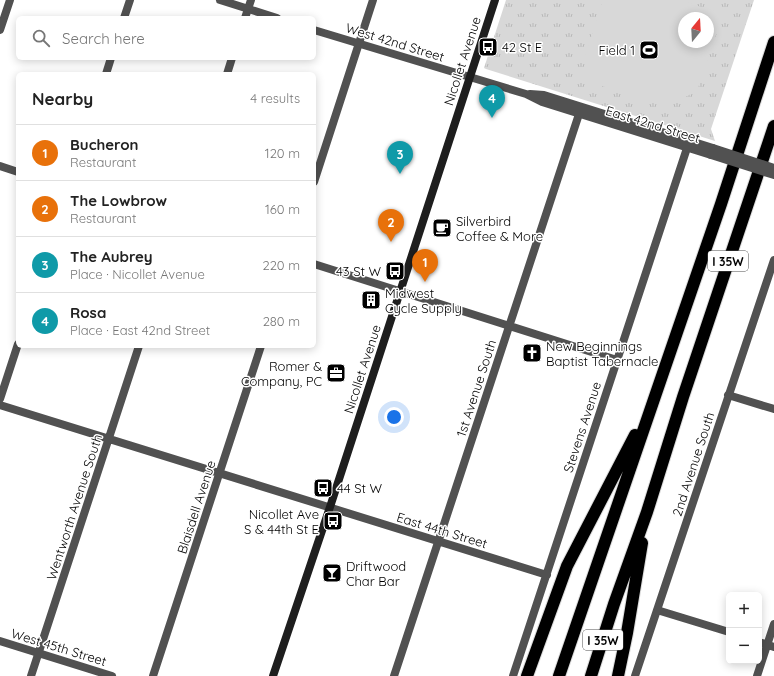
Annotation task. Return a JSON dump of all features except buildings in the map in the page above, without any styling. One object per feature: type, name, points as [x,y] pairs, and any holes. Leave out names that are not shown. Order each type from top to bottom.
[{"type":"highway","name":"I 35W","points":[[559,676],[774,42]]},
{"type":"highway","name":"I 35W","points":[[591,676],[614,604],[647,512],[683,397],[774,126]]},
{"type":"highway","points":[[527,676],[567,566],[654,399]]},
{"type":"highway","points":[[618,676],[627,633],[647,512]]},
{"type":"highway","points":[[584,676],[614,604]]},
{"type":"highway","points":[[566,676],[571,642]]},
{"type":"main road","name":"Nicollet Avenue","points":[[274,676],[495,0]]},
{"type":"street","points":[[0,30],[10,0]]},
{"type":"street","points":[[125,16],[130,0]]},
{"type":"street","points":[[220,0],[271,16]]},
{"type":"street","points":[[246,16],[251,0]]},
{"type":"street","points":[[316,176],[373,0]]},
{"type":"street","name":"West 42nd Street","points":[[316,31],[470,76]]},
{"type":"street","points":[[107,72],[110,60]]},
{"type":"street","points":[[228,72],[231,60]]},
{"type":"street","name":"East 42nd Street","points":[[470,76],[526,94],[542,102],[580,110],[688,144],[774,176]]},
{"type":"street","name":"1st Avenue South","points":[[394,676],[580,110]]},
{"type":"street","name":"Stevens Avenue","points":[[514,676],[688,144]]},
{"type":"street","name":"East 42nd Street","points":[[712,152],[774,168]]},
{"type":"street","points":[[0,166],[16,171]]},
{"type":"street","name":"2nd Avenue South","points":[[636,676],[774,260]]},
{"type":"street","points":[[316,265],[617,360]]},
{"type":"street","points":[[0,399],[17,348]]},
{"type":"street","name":"Wentworth Avenue South","points":[[31,676],[138,348]]},
{"type":"street","name":"Blaisdell Avenue","points":[[153,676],[260,348]]},
{"type":"street","points":[[728,395],[774,409]]},
{"type":"street","name":"East 44th Street","points":[[0,405],[547,575]]},
{"type":"street","points":[[657,610],[726,631]]},
{"type":"street","points":[[757,676],[774,624]]},
{"type":"street","name":"West 45th Street","points":[[0,641],[112,676]]},
{"type":"green space","points":[[506,0],[754,0],[711,129],[715,141],[484,68]]},
{"type":"green space","name":"Field 1","points":[[603,0],[679,0],[723,14],[714,41],[714,12],[678,12],[678,48],[712,48],[697,91],[665,107],[587,81],[584,59]]},
{"type":"place","name":"42 St E","points":[[488,47]]},
{"type":"place","name":"Field 1","points":[[649,50]]},
{"type":"place","name":"Rosa","points":[[492,118]]},
{"type":"place","name":"The Aubrey","points":[[400,174]]},
{"type":"place","name":"Silverbird Coffee & More","points":[[442,228]]},
{"type":"place","name":"The Lowbrow","points":[[391,242]]},
{"type":"place","name":"43 St W","points":[[395,271]]},
{"type":"place","name":"Bucheron","points":[[425,282]]},
{"type":"place","name":"Midwest Cycle Supply","points":[[371,300]]},
{"type":"place","name":"New Beginnings Baptist Tabernacle","points":[[532,353]]},
{"type":"place","name":"Romer & Company, PC","points":[[336,373]]},
{"type":"place","name":"44 St W","points":[[323,488]]},
{"type":"place","name":"Nicollet Ave S & 44th St E","points":[[333,521]]},
{"type":"place","name":"Driftwood Char Bar","points":[[332,573]]}]
